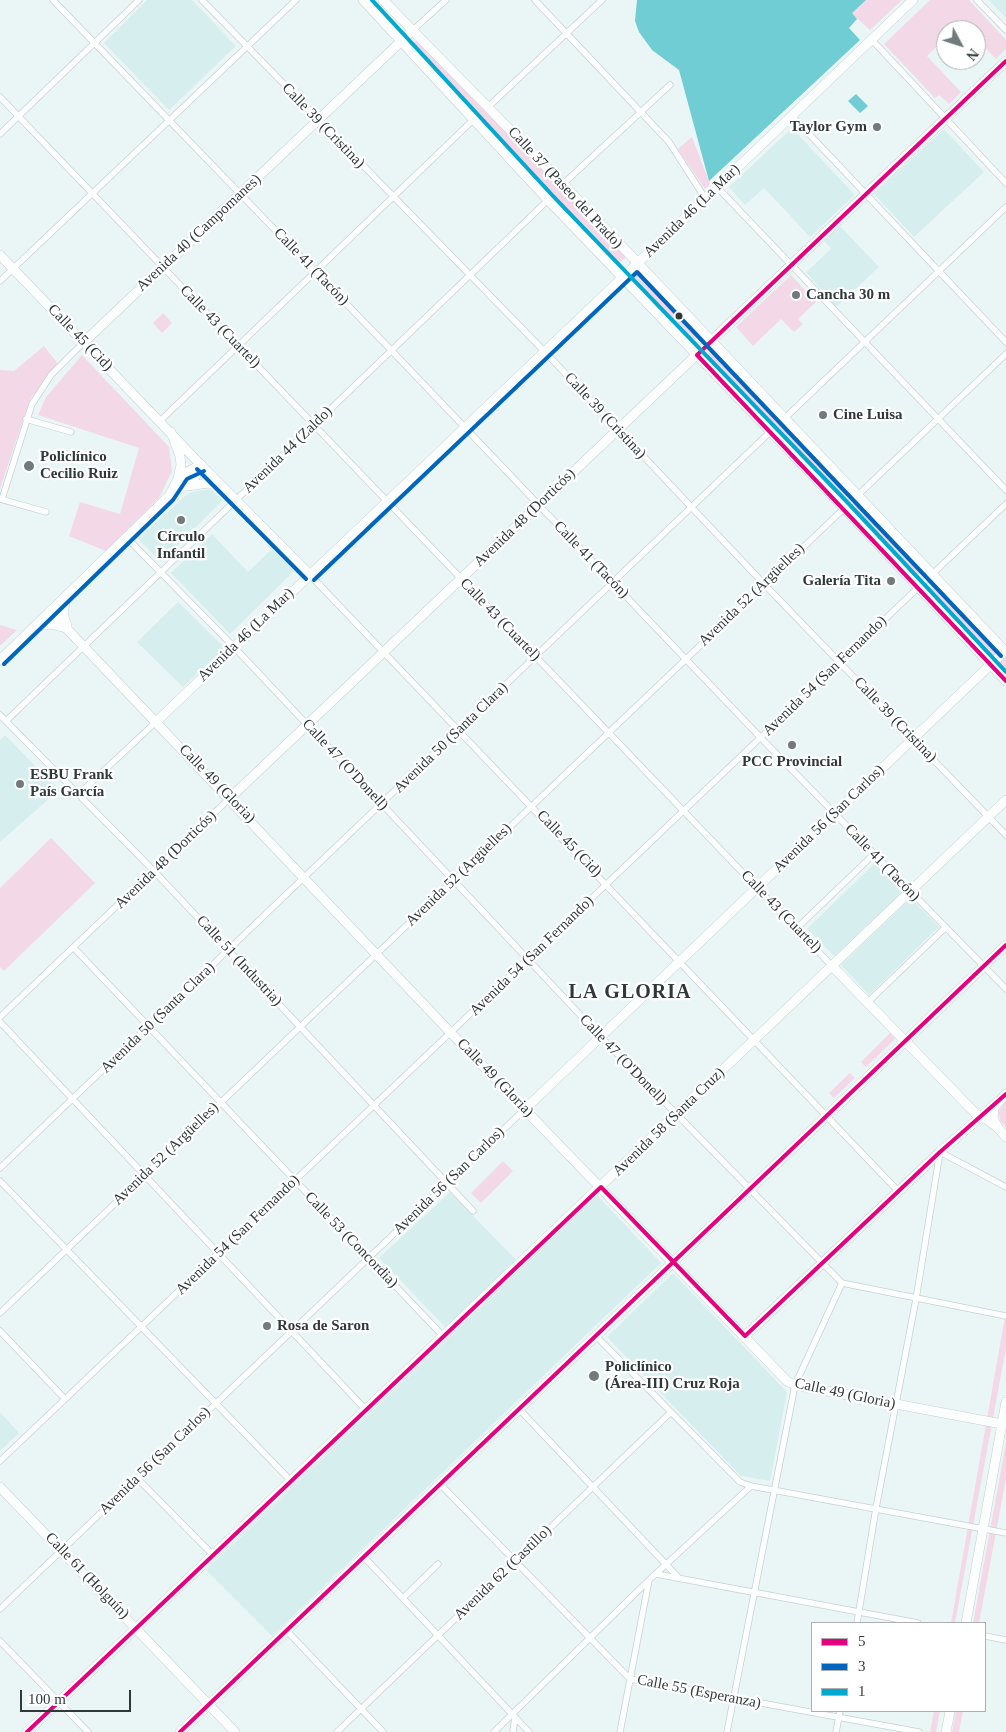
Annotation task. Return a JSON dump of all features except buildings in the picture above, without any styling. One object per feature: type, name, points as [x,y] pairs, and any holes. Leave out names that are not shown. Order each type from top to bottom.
[{"type":"main road","name":"Calle 37 (Paseo del Prado)","points":[[363,0],[548,200],[771,431],[1006,681]]},
{"type":"main road","name":"Calle 37 (Paseo del Prado)","points":[[383,0],[563,184],[1006,651]]},
{"type":"main road","name":"Avenida 46 (La Mar)","points":[[157,721],[913,0]]},
{"type":"main road","name":"Avenida 40 (Campomanes)","points":[[84,342],[413,30]]},
{"type":"main road","name":"Avenida 48 (Dorticós)","points":[[230,798],[1006,61]]},
{"type":"main road","name":"Calle 45 (Cid)","points":[[0,255],[222,487],[310,575]]},
{"type":"main road","points":[[0,660],[128,538],[169,496],[178,479],[181,465],[180,456],[171,432]]},
{"type":"main road","points":[[178,479],[183,474],[201,465]]},
{"type":"main road","points":[[187,486],[201,465]]},
{"type":"main road","points":[[169,496],[187,486],[208,483],[222,487]]},
{"type":"main road","points":[[66,596],[64,614],[68,629]]},
{"type":"main road","name":"Calle 49 (Gloria)","points":[[50,611],[230,798],[450,1033],[787,1381],[795,1385],[1004,1424]]},
{"type":"main road","points":[[35,626],[51,624],[68,629]]},
{"type":"main road","name":"Avenida 56 (San Carlos)","points":[[525,1109],[1006,651]]},
{"type":"main road","name":"Avenida 58 (Santa Cruz)","points":[[27,1732],[1006,800]]},
{"type":"main road","points":[[180,1732],[1006,945]]},
{"type":"main road","name":"Calle 43 (Cuartel)","points":[[832,966],[979,1117],[986,1119],[1006,1137]]},
{"type":"main road","points":[[745,1336],[898,1191],[1003,1096]]},
{"type":"main road","points":[[998,1128],[993,1118],[994,1107],[1003,1096]]},
{"type":"main road","points":[[966,1622],[982,1529],[1004,1424],[1006,1402]]},
{"type":"main road","name":"Calle 61 (Holguín)","points":[[0,1487],[235,1732]]},
{"type":"main road","points":[[946,1732],[950,1712]]},
{"type":"street","name":"Calle 41 (Tacón)","points":[[52,0],[466,428],[538,506],[614,582],[761,738],[1006,989]]},
{"type":"street","points":[[0,134],[139,0]]},
{"type":"street","name":"Calle 39 (Cristina)","points":[[202,0],[545,352],[691,508],[1006,835]]},
{"type":"street","points":[[0,281],[296,0]]},
{"type":"street","name":"Avenida 40 (Campomanes)","points":[[413,30],[446,0]]},
{"type":"street","points":[[535,0],[670,142],[705,198]]},
{"type":"street","points":[[488,107],[602,0]]},
{"type":"street","points":[[977,0],[1006,30]]},
{"type":"street","points":[[872,40],[1006,183]]},
{"type":"street","points":[[563,184],[670,85]]},
{"type":"street","name":"Calle 43 (Cuartel)","points":[[0,97],[832,966]]},
{"type":"street","points":[[792,116],[1006,342]]},
{"type":"street","points":[[160,421],[473,120]]},
{"type":"street","points":[[717,187],[1006,490]]},
{"type":"street","name":"Avenida 44 (Zaldo)","points":[[6,721],[548,200]]},
{"type":"street","points":[[785,418],[1006,207]]},
{"type":"street","name":"Avenida 40 (Campomanes)","points":[[1,499],[32,404],[51,375],[84,342]]},
{"type":"street","name":"Avenida 52 (Argüelles)","points":[[0,1313],[1006,354]]},
{"type":"street","points":[[26,419],[71,432]]},
{"type":"street","name":"Avenida 50 (Santa Clara)","points":[[0,1168],[771,431]]},
{"type":"street","points":[[1,499],[46,512]]},
{"type":"street","name":"Avenida 54 (San Fernando)","points":[[0,1461],[1006,504]]},
{"type":"street","name":"Calle 47 (O'Donell)","points":[[128,538],[234,647],[600,1037],[842,1284]]},
{"type":"street","name":"Calle 45 (Cid)","points":[[310,575],[385,651],[898,1191]]},
{"type":"street","name":"Calle 51 (Industria)","points":[[0,715],[154,871],[473,1211]]},
{"type":"street","name":"Avenida 46 (La Mar)","points":[[79,794],[157,721]]},
{"type":"street","name":"Avenida 48 (Dorticós)","points":[[0,1016],[74,948],[230,798]]},
{"type":"street","points":[[796,929],[874,854]]},
{"type":"street","points":[[868,1003],[946,927]]},
{"type":"street","name":"Calle 53 (Concordia)","points":[[74,948],[443,1336]]},
{"type":"street","points":[[0,1022],[366,1410]]},
{"type":"street","name":"Avenida 56 (San Carlos)","points":[[0,1609],[525,1109]]},
{"type":"street","points":[[857,1622],[876,1508],[916,1299],[940,1152],[1006,1187]]},
{"type":"street","points":[[0,1181],[291,1481]]},
{"type":"street","points":[[727,1732],[795,1385],[842,1284],[1006,1316]]},
{"type":"street","points":[[0,1331],[65,1399]]},
{"type":"street","points":[[596,1336],[734,1478],[751,1486],[876,1508],[1006,1534]]},
{"type":"street","points":[[520,1410],[678,1577]]},
{"type":"street","name":"Avenida 62 (Castillo)","points":[[337,1732],[670,1413]]},
{"type":"street","points":[[137,1478],[213,1555]]},
{"type":"street","name":"Calle 55 (Esperanza)","points":[[440,1484],[630,1680],[919,1732]]},
{"type":"street","points":[[494,1732],[514,1716],[649,1580],[751,1486]]},
{"type":"street","points":[[364,1557],[529,1732]]},
{"type":"street","points":[[403,1598],[438,1564]]},
{"type":"street","points":[[656,1574],[913,1622]]},
{"type":"street","points":[[620,1732],[649,1580]]},
{"type":"street","points":[[286,1630],[383,1732]]},
{"type":"street","points":[[986,1636],[1006,1640]]},
{"type":"street","points":[[0,1640],[88,1732]]},
{"type":"street","points":[[836,1732],[840,1712]]},
{"type":"street","points":[[513,1732],[514,1716]]},
{"type":"shaded area","points":[[147,0],[192,0],[236,46],[169,110],[104,43]]},
{"type":"shaded area","points":[[866,0],[902,0],[870,30],[851,13]]},
{"type":"shaded area","points":[[930,0],[969,0],[1006,40],[1006,49],[996,59],[986,48],[986,20],[936,20],[936,47],[927,56],[936,66],[936,70],[940,70],[961,92],[949,104],[939,95],[935,98],[884,44]]},
{"type":"shaded area","points":[[989,0],[1006,0],[1006,18]]},
{"type":"shaded area","points":[[418,39],[626,257],[616,266],[409,48]]},
{"type":"shaded area","points":[[792,128],[855,195],[810,237],[764,188],[745,205],[729,187]]},
{"type":"shaded area","points":[[944,129],[984,172],[914,237],[874,194]]},
{"type":"shaded area","points":[[692,137],[710,184],[705,189],[678,149]]},
{"type":"shaded area","points":[[840,226],[879,267],[836,307],[806,272],[831,249],[824,241]]},
{"type":"shaded area","points":[[639,271],[700,335],[691,343],[629,280]]},
{"type":"shaded area","points":[[791,275],[816,302],[798,319],[803,324],[794,332],[781,319],[753,346],[736,327]]},
{"type":"shaded area","points":[[163,313],[172,323],[162,333],[153,323]]},
{"type":"shaded area","points":[[44,346],[58,364],[30,399],[0,489],[0,370],[14,371]]},
{"type":"shaded area","points":[[713,349],[850,492],[842,501],[704,357]]},
{"type":"shaded area","points":[[82,355],[169,447],[172,471],[159,498],[106,551],[69,536],[80,502],[120,514],[139,448],[38,415],[46,397]]},
{"type":"shaded area","name":"Círculo Infantil","points":[[210,489],[223,500],[161,562],[138,539],[185,496],[192,492]]},
{"type":"shaded area","points":[[860,503],[923,570],[915,579],[852,511]]},
{"type":"shaded area","points":[[212,534],[248,572],[272,549],[294,571],[230,634],[171,573]]},
{"type":"shaded area","points":[[935,582],[1006,656],[1006,674],[926,591]]},
{"type":"shaded area","points":[[178,602],[225,648],[183,687],[137,642]]},
{"type":"shaded area","points":[[0,625],[17,630],[0,646]]},
{"type":"shaded area","points":[[5,735],[59,790],[0,842],[0,740]]},
{"type":"shaded area","points":[[51,838],[95,883],[4,971],[0,967],[0,888]]},
{"type":"shaded area","points":[[875,863],[904,892],[836,958],[807,929]]},
{"type":"shaded area","points":[[911,898],[939,927],[869,995],[841,965]]},
{"type":"shaded area","points":[[890,1033],[895,1039],[866,1067],[861,1062]]},
{"type":"shaded area","points":[[850,1073],[855,1078],[834,1098],[829,1093]]},
{"type":"shaded area","points":[[1006,1100],[1006,1127],[1001,1122],[998,1112]]},
{"type":"shaded area","points":[[503,1161],[513,1171],[481,1203],[471,1193]]},
{"type":"shaded area","points":[[450,1192],[518,1262],[446,1328],[379,1258]]},
{"type":"shaded area","points":[[598,1196],[661,1263],[272,1636],[206,1570]]},
{"type":"shaded area","points":[[673,1273],[787,1392],[770,1481],[741,1476],[607,1337]]},
{"type":"shaded area","points":[[1006,1311],[1006,1348],[955,1622],[951,1622]]},
{"type":"shaded area","points":[[0,1412],[19,1433],[0,1451]]},
{"type":"shaded area","points":[[1006,1443],[1006,1479],[979,1622],[973,1622]]},
{"type":"shaded area","points":[[934,1712],[940,1712],[936,1732],[930,1732]]},
{"type":"shaded area","points":[[956,1712],[963,1712],[959,1732],[952,1732]]},
{"type":"water","points":[[637,0],[866,0],[852,13],[857,19],[849,28],[860,40],[709,181],[679,70],[652,50],[639,32],[635,21]]},
{"type":"water","points":[[856,94],[868,106],[860,113],[848,101]]},
{"type":"transit line","name":"1","points":[[372,0],[553,196],[849,504],[1006,672]]},
{"type":"transit line","name":"5","points":[[1006,61],[697,355],[1006,681]]},
{"type":"transit line","name":"3","points":[[314,580],[637,272],[1001,656]]},
{"type":"transit line","name":"3","points":[[197,469],[306,579]]},
{"type":"transit line","name":"3","points":[[4,664],[173,500],[187,479],[204,471]]},
{"type":"transit line","name":"5","points":[[180,1732],[1006,945]]},
{"type":"transit line","name":"5","points":[[27,1732],[601,1187],[745,1336],[940,1152],[1006,1094]]},
{"type":"place","name":"Taylor Gym","points":[[877,127]]},
{"type":"place","name":"Cancha 30 m","points":[[796,295]]},
{"type":"place","name":"Cine Luisa","points":[[823,415]]},
{"type":"place","name":"Policlínico Cecilio Ruiz","points":[[29,466]]},
{"type":"place","name":"Círculo Infantil","points":[[181,520]]},
{"type":"place","name":"Galería Tita","points":[[891,581]]},
{"type":"place","name":"PCC Provincial","points":[[792,745]]},
{"type":"place","name":"ESBU Frank País García","points":[[20,784]]},
{"type":"place","name":"Rosa de Saron","points":[[267,1326]]},
{"type":"place","name":"Policlínico (Área-III) Cruz Roja","points":[[594,1376]]},
{"type":"district","name":"LA GLORIA","points":[[630,993]]}]
